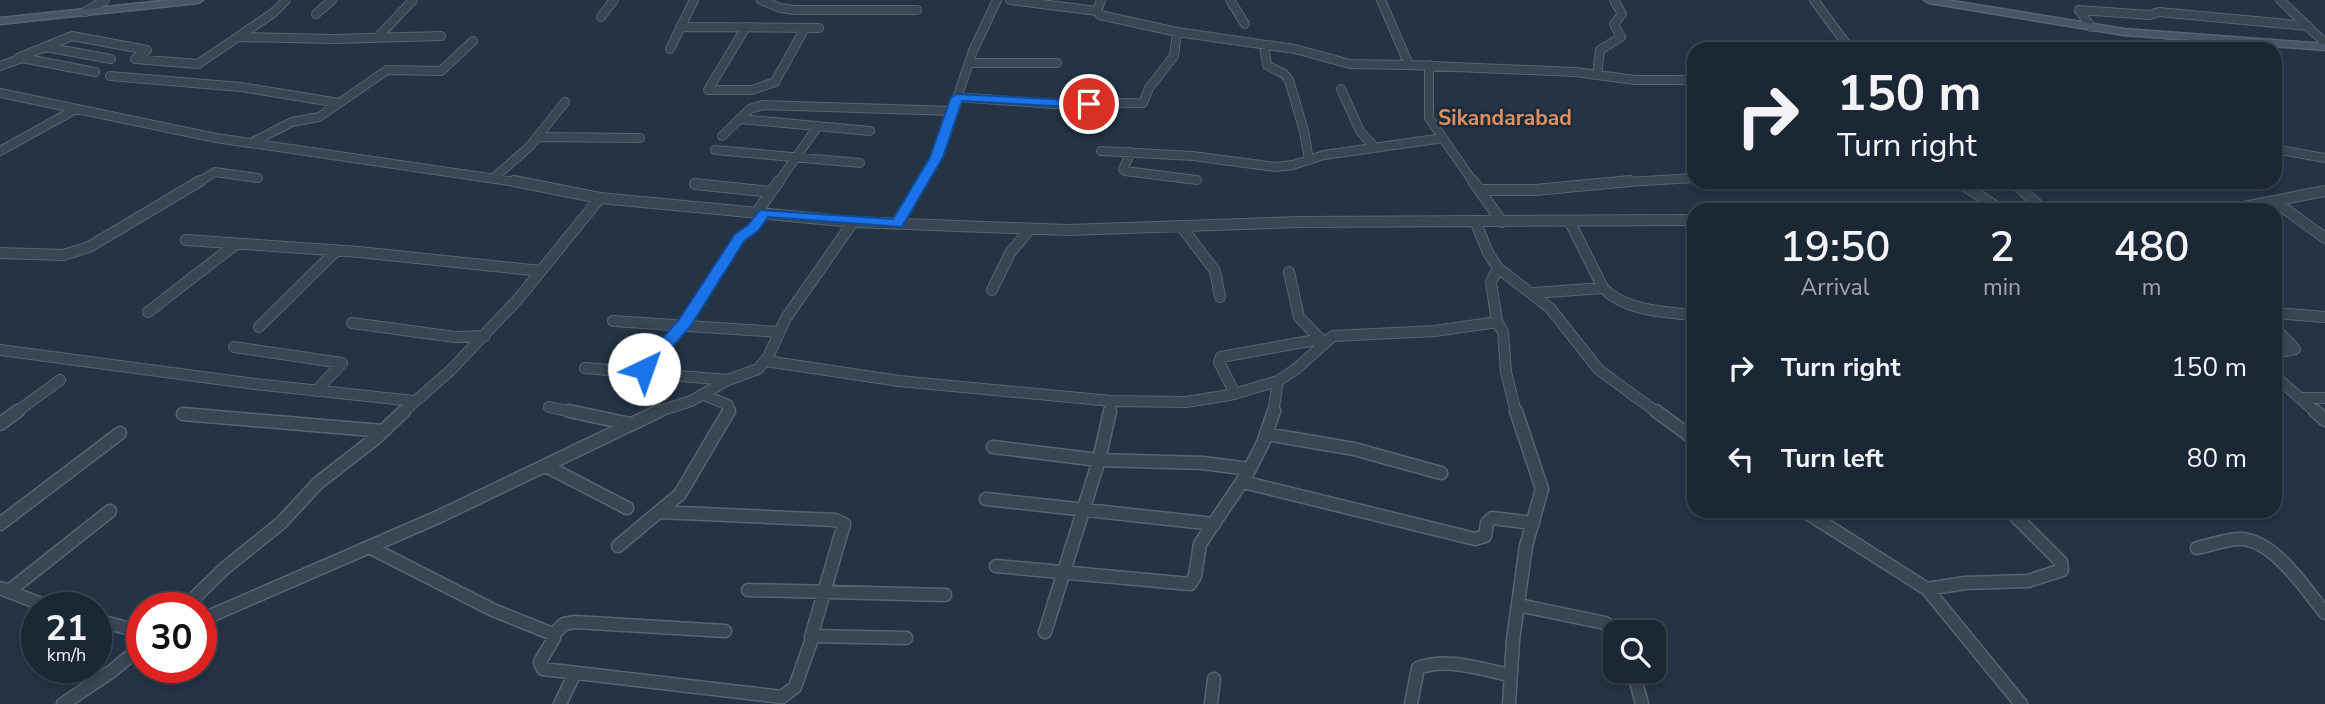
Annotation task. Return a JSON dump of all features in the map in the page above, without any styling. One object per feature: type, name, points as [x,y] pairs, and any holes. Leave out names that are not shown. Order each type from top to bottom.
[{"type":"main road","points":[[0,21],[198,0]]},
{"type":"main road","points":[[1929,0],[2091,27],[2252,42]]},
{"type":"main road","points":[[2282,43],[2325,45]]},
{"type":"street","points":[[85,12],[105,0]]},
{"type":"street","points":[[0,66],[72,36],[145,49],[134,58],[137,60],[195,65],[273,13],[286,0]]},
{"type":"street","points":[[316,14],[332,0]]},
{"type":"street","points":[[377,38],[412,0]]},
{"type":"street","points":[[601,18],[614,0]]},
{"type":"street","points":[[670,49],[694,0]]},
{"type":"street","points":[[761,0],[780,8],[795,10],[917,10]]},
{"type":"street","points":[[897,224],[936,157],[969,63],[997,0]]},
{"type":"street","points":[[1010,0],[1097,11],[1100,15],[1177,32],[1295,48],[1350,64],[1429,65],[1597,75],[1635,80],[1687,80]]},
{"type":"street","points":[[1097,11],[1101,0]]},
{"type":"street","points":[[1230,0],[1245,24]]},
{"type":"street","points":[[1381,0],[1409,65]]},
{"type":"street","points":[[1597,75],[1600,50],[1621,37],[1614,24],[1622,14],[1614,0]]},
{"type":"street","points":[[1814,0],[1845,42]]},
{"type":"street","points":[[2280,0],[2325,45]]},
{"type":"street","points":[[2091,27],[2079,10],[2150,15],[2159,12],[2308,26]]},
{"type":"street","points":[[680,27],[819,28]]},
{"type":"street","points":[[746,27],[708,90],[770,86],[775,82],[805,28]]},
{"type":"street","points":[[957,97],[1029,103],[1142,104],[1149,88],[1174,56],[1177,32]]},
{"type":"street","points":[[237,37],[441,36]]},
{"type":"street","points":[[252,143],[292,122],[314,119],[387,70],[441,71],[473,41]]},
{"type":"street","points":[[2222,42],[2228,41]]},
{"type":"street","points":[[1264,45],[1268,67],[1282,73],[1289,80],[1304,131],[1309,160]]},
{"type":"street","points":[[43,47],[111,59]]},
{"type":"street","points":[[18,58],[95,72]]},
{"type":"street","points":[[969,63],[1057,63]]},
{"type":"street","points":[[1429,65],[1431,84],[1428,114],[1502,222]]},
{"type":"street","points":[[110,76],[242,87],[339,103]]},
{"type":"street","points":[[1341,89],[1360,131],[1375,148]]},
{"type":"street","points":[[0,93],[252,143],[495,177],[600,198],[853,222],[1030,229],[1300,222],[1687,220]]},
{"type":"street","points":[[495,177],[538,137],[565,102]]},
{"type":"street","points":[[722,136],[754,107],[767,105],[953,111]]},
{"type":"street","points":[[0,151],[76,108]]},
{"type":"street","points":[[740,119],[870,131]]},
{"type":"street","points":[[645,373],[645,367],[684,324],[740,237],[753,228],[771,192],[818,126]]},
{"type":"street","points":[[538,137],[640,138]]},
{"type":"street","points":[[1101,151],[1193,156],[1275,167],[1443,138]]},
{"type":"street","points":[[715,150],[860,163]]},
{"type":"street","points":[[2282,150],[2325,158]]},
{"type":"street","points":[[1131,152],[1123,169],[1125,172],[1196,180]]},
{"type":"street","points":[[0,253],[73,253],[89,247],[215,172],[258,178]]},
{"type":"street","points":[[1482,190],[1516,192],[1618,181],[1687,178]]},
{"type":"street","points":[[695,184],[771,192]]},
{"type":"street","points":[[1970,189],[1990,203]]},
{"type":"street","points":[[2021,189],[2036,203]]},
{"type":"street","points":[[2264,203],[2325,191]]},
{"type":"street","points":[[2309,193],[2325,202]]},
{"type":"street","points":[[200,592],[225,568],[281,523],[318,483],[383,431],[485,336],[600,198]]},
{"type":"street","points":[[2282,207],[2325,238]]},
{"type":"street","points":[[217,613],[546,466],[630,424],[704,395],[728,380],[752,372],[766,361],[778,332],[853,222]]},
{"type":"street","points":[[1570,222],[1611,297],[1622,302],[1687,314]]},
{"type":"street","points":[[1476,223],[1488,253],[1498,268],[1533,293],[1556,314],[1599,370],[1687,434]]},
{"type":"street","points":[[1181,226],[1215,271],[1220,297]]},
{"type":"street","points":[[992,290],[1010,253],[1030,229]]},
{"type":"street","points":[[186,240],[541,271]]},
{"type":"street","points":[[148,312],[236,244]]},
{"type":"street","points":[[259,327],[336,251]]},
{"type":"street","points":[[1498,268],[1491,282],[1497,322],[1503,332],[1506,372],[1520,429],[1542,489],[1526,546],[1510,675],[1509,704]]},
{"type":"street","points":[[1289,272],[1299,317],[1323,341]]},
{"type":"street","points":[[1533,293],[1604,288]]},
{"type":"street","points":[[2282,314],[2325,317]]},
{"type":"street","points":[[613,321],[778,332]]},
{"type":"street","points":[[1235,394],[1219,362],[1221,357],[1323,341],[1341,334],[1417,332],[1497,322]]},
{"type":"street","points":[[352,323],[456,337],[485,336]]},
{"type":"street","points":[[2282,335],[2295,349],[2282,352]]},
{"type":"street","points":[[766,361],[898,381],[1112,401],[1186,402],[1235,394],[1278,381],[1296,369],[1323,341]]},
{"type":"street","points":[[234,347],[342,363],[316,391]]},
{"type":"street","points":[[0,350],[414,401]]},
{"type":"street","points":[[585,368],[728,380]]},
{"type":"street","points":[[0,424],[60,380]]},
{"type":"street","points":[[996,566],[1191,584],[1195,579],[1197,550],[1242,482],[1266,434],[1278,396],[1278,381]]},
{"type":"street","points":[[2282,382],[2325,420]]},
{"type":"street","points":[[618,546],[661,512],[687,485],[729,413],[727,405],[704,395]]},
{"type":"street","points":[[2299,398],[2325,398]]},
{"type":"street","points":[[1045,632],[1099,460],[1112,401]]},
{"type":"street","points":[[549,407],[630,424]]},
{"type":"street","points":[[183,414],[383,431]]},
{"type":"street","points":[[0,524],[120,433]]},
{"type":"street","points":[[1266,434],[1354,449],[1441,473]]},
{"type":"street","points":[[993,447],[1099,460],[1203,463],[1249,469]]},
{"type":"street","points":[[546,466],[627,508]]},
{"type":"street","points":[[1242,482],[1475,539],[1485,536],[1487,523],[1492,518],[1533,523]]},
{"type":"street","points":[[986,499],[1082,512],[1214,524]]},
{"type":"street","points":[[4,589],[110,511]]},
{"type":"street","points":[[553,635],[554,641],[539,665],[543,669],[782,697],[795,687],[844,524],[661,512]]},
{"type":"street","points":[[1815,518],[1927,589],[2021,704]]},
{"type":"street","points":[[1927,589],[2035,579],[2055,575],[2062,570],[2061,562],[2017,518]]},
{"type":"street","points":[[2197,548],[2241,539],[2264,547],[2285,565],[2325,613]]},
{"type":"street","points":[[369,547],[494,610],[553,635]]},
{"type":"street","points":[[4,589],[21,596]]},
{"type":"street","points":[[748,590],[945,595]]},
{"type":"street","points":[[1518,605],[1603,623]]},
{"type":"street","points":[[553,635],[564,624],[575,622],[724,631]]},
{"type":"street","points":[[811,637],[819,634],[906,638]]},
{"type":"street","points":[[63,704],[126,659]]},
{"type":"street","points":[[1411,704],[1418,668],[1429,663],[1444,663],[1510,675]]},
{"type":"street","points":[[560,704],[575,673]]},
{"type":"street","points":[[1211,704],[1214,679]]},
{"type":"street","points":[[1636,683],[1642,704]]},
{"type":"district","name":"Sikandarabad","points":[[1505,118]]},
{"type":"route","points":[[644,369],[684,324],[740,237],[753,228],[764,213],[897,224],[936,157],[957,97],[1029,103],[1089,104]]}]
